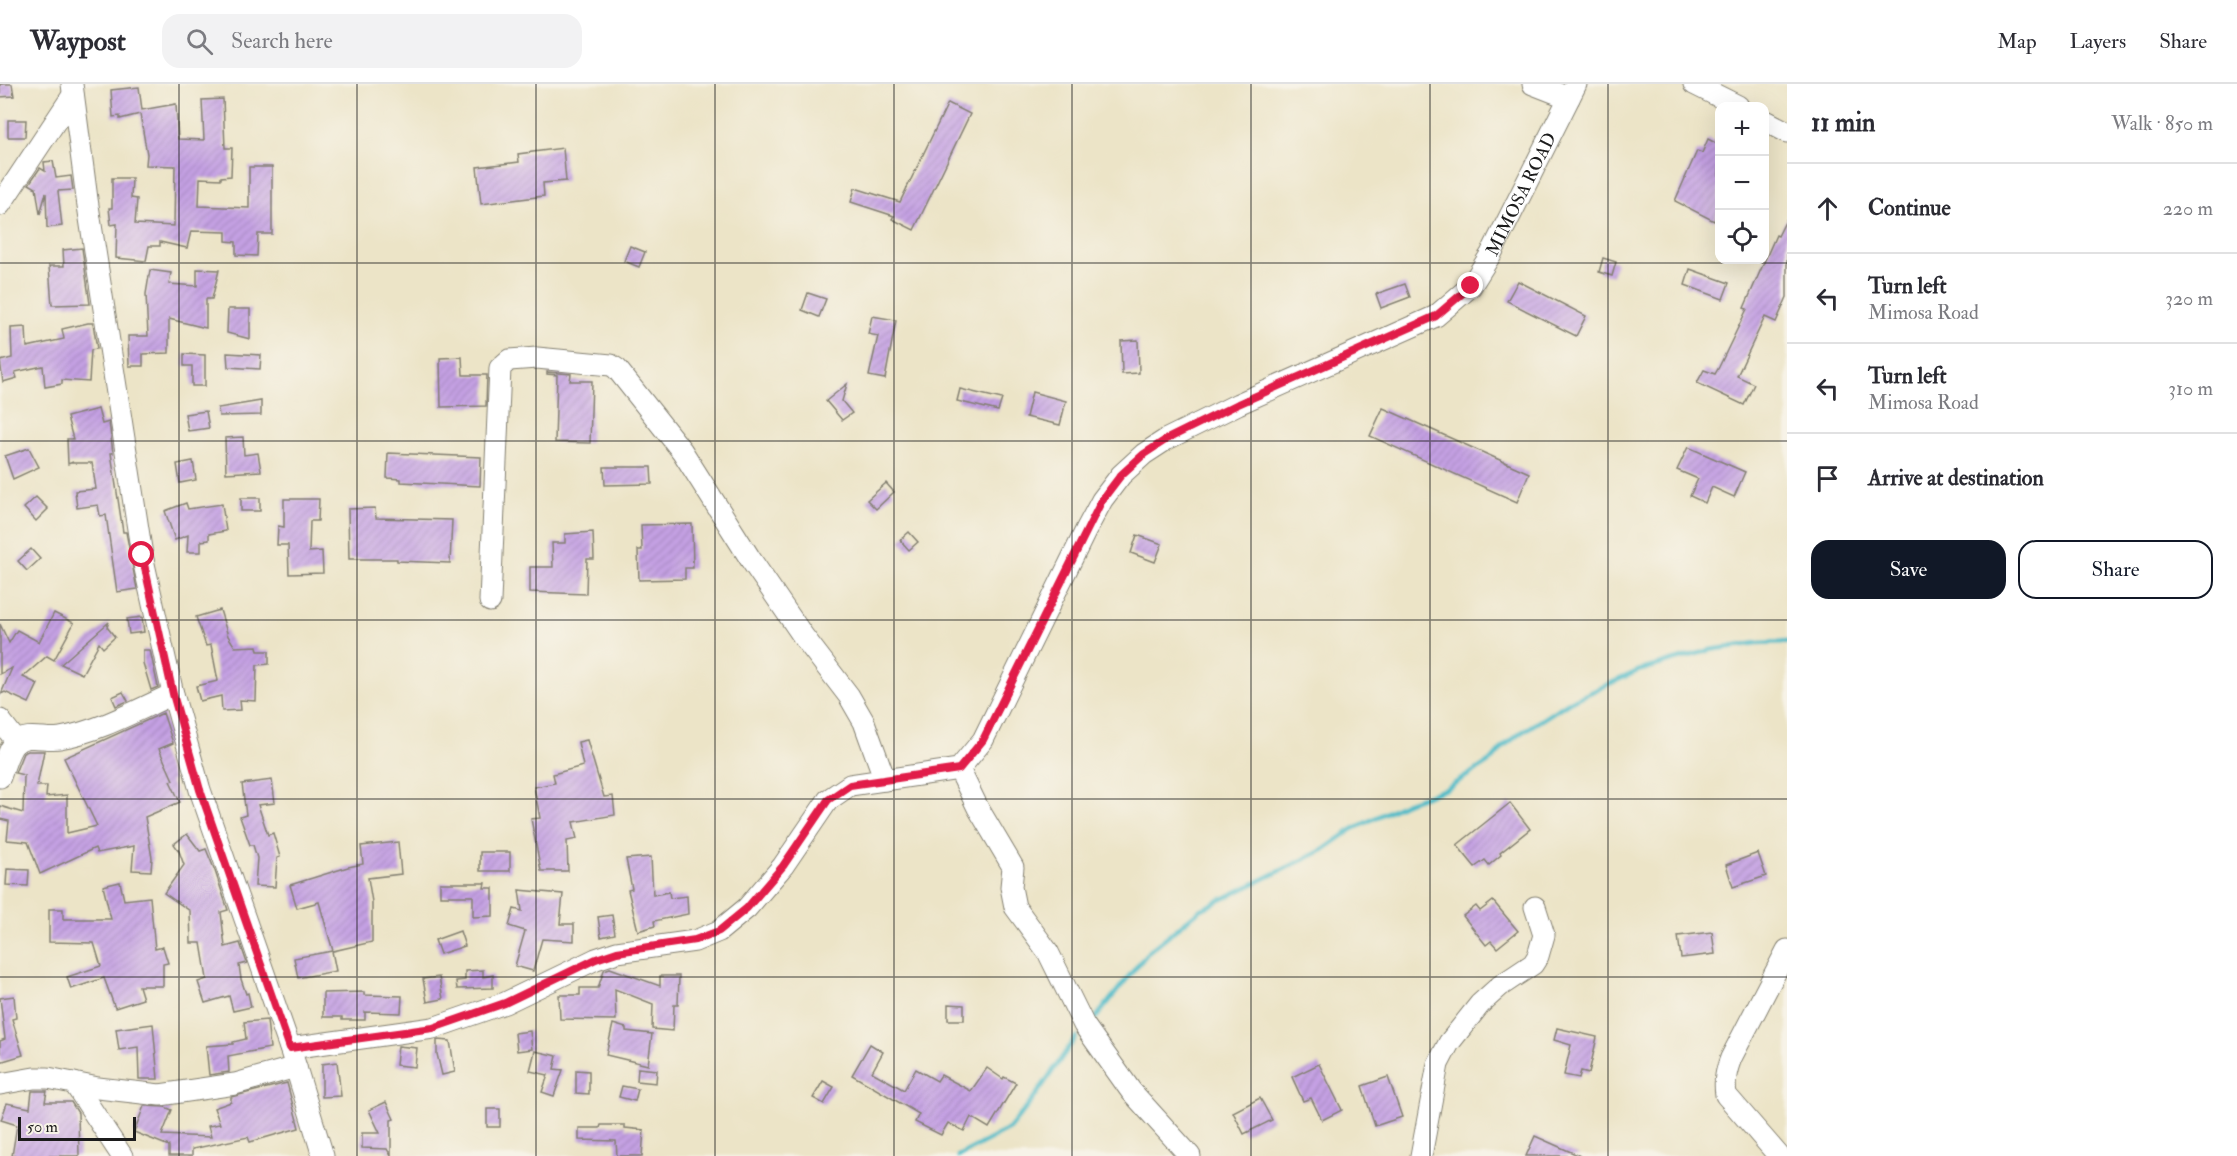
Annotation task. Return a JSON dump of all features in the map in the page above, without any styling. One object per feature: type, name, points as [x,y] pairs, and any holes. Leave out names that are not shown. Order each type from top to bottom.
[{"type":"street","points":[[1533,84],[1572,91]]},
{"type":"street","points":[[1694,84],[1730,102]]},
{"type":"street","points":[[0,205],[72,90]]},
{"type":"street","points":[[72,90],[142,555],[173,694],[200,790],[293,1058],[323,1156]]},
{"type":"street","name":"MIMOSA ROAD","points":[[959,769],[983,740],[1086,530],[1102,500],[1121,475],[1144,454],[1167,439],[1238,404],[1436,316],[1471,286],[1491,254],[1572,91]]},
{"type":"street","points":[[1769,123],[1787,132]]},
{"type":"street","points":[[490,601],[500,368],[509,360],[537,358],[611,365],[617,369],[682,451],[751,560],[803,636],[849,696],[864,722],[885,780]]},
{"type":"street","points":[[0,777],[12,747],[17,742],[36,737],[58,739],[82,733],[173,694]]},
{"type":"street","points":[[0,720],[17,742]]},
{"type":"street","points":[[0,1084],[48,1078],[137,1093],[179,1093],[235,1084],[293,1058],[433,1028],[505,1003],[596,959],[617,952],[695,940],[719,931],[747,908],[783,866],[828,800],[850,785],[959,769],[978,808],[1013,867],[1011,887],[1015,907],[1048,952],[1084,1025],[1131,1091],[1190,1156]]},
{"type":"street","points":[[1421,1156],[1438,1064],[1449,1043],[1480,1004],[1533,964],[1538,956],[1544,935],[1535,907]]},
{"type":"street","points":[[1779,1156],[1726,1095],[1724,1086],[1725,1074],[1731,1058],[1787,950]]},
{"type":"street","points":[[74,1083],[122,1156]]},
{"type":"building","points":[[0,84],[12,84],[14,96],[0,97]]},
{"type":"building","points":[[139,87],[142,110],[176,104],[178,139],[204,140],[202,100],[223,99],[225,148],[232,148],[231,176],[221,177],[221,179],[200,178],[199,206],[249,208],[249,167],[272,167],[272,234],[258,234],[257,256],[236,255],[236,242],[226,241],[226,232],[191,231],[187,248],[160,242],[160,246],[149,246],[146,261],[116,258],[117,224],[111,225],[109,208],[112,208],[112,178],[132,178],[131,198],[137,199],[135,224],[174,226],[175,166],[146,165],[147,154],[140,114],[120,119],[120,116],[113,117],[111,90]]},
{"type":"building","points":[[948,103],[970,114],[914,230],[892,219],[894,216],[851,202],[855,188],[900,202]]},
{"type":"building","points":[[8,120],[26,120],[25,137],[8,137]]},
{"type":"building","points":[[1708,139],[1715,143],[1714,221],[1675,201],[1697,151],[1702,153]]},
{"type":"building","points":[[563,148],[566,181],[543,183],[544,196],[481,204],[477,167],[519,162],[518,154]]},
{"type":"building","points":[[53,161],[56,178],[71,176],[73,190],[58,191],[62,226],[47,228],[46,193],[40,214],[36,188],[29,184],[40,168],[45,171],[44,162]]},
{"type":"building","points":[[1787,218],[1787,297],[1776,322],[1765,317],[1737,376],[1754,384],[1744,405],[1697,383],[1704,370],[1715,374],[1719,367],[1747,309],[1744,308],[1763,264],[1769,264],[1769,251],[1776,235],[1778,236]]},
{"type":"building","points":[[630,246],[645,252],[639,267],[624,261]]},
{"type":"building","points":[[82,248],[90,304],[52,305],[49,266],[64,266],[63,250]]},
{"type":"building","points":[[1603,258],[1616,262],[1612,276],[1599,272]]},
{"type":"building","points":[[197,269],[219,270],[212,299],[206,299],[206,328],[169,319],[169,353],[143,354],[143,366],[129,366],[128,336],[148,336],[146,294],[150,270],[171,273],[169,284],[197,286]]},
{"type":"building","points":[[1690,269],[1729,283],[1723,299],[1685,285]]},
{"type":"building","points":[[1518,281],[1586,316],[1576,336],[1507,301]]},
{"type":"building","points":[[1405,284],[1410,297],[1381,308],[1376,294]]},
{"type":"building","points":[[808,293],[826,299],[819,317],[802,310]]},
{"type":"building","points":[[228,309],[250,309],[250,339],[227,333]]},
{"type":"building","points":[[872,316],[896,320],[885,379],[869,376],[878,336],[868,334]]},
{"type":"building","points":[[93,323],[97,349],[91,350],[89,382],[62,380],[62,384],[45,387],[43,366],[15,372],[17,378],[3,382],[0,361],[12,358],[11,328],[26,327],[27,347],[64,339],[62,329]]},
{"type":"building","points":[[1138,340],[1139,373],[1122,374],[1121,341]]},
{"type":"building","points":[[227,353],[261,355],[260,369],[228,367]]},
{"type":"building","points":[[184,354],[205,355],[205,386],[192,386],[192,366],[184,366]]},
{"type":"building","points":[[462,357],[463,375],[487,375],[486,406],[441,407],[440,358]]},
{"type":"building","points":[[547,372],[571,374],[570,381],[592,381],[590,443],[555,442],[557,375],[547,374]]},
{"type":"building","points":[[847,384],[842,401],[852,413],[842,420],[826,401]]},
{"type":"building","points":[[960,389],[1002,399],[998,411],[957,401]]},
{"type":"building","points":[[1032,392],[1066,401],[1060,425],[1026,417]]},
{"type":"building","points":[[261,401],[261,415],[219,416],[218,408]]},
{"type":"building","points":[[1383,408],[1529,473],[1517,502],[1370,436]]},
{"type":"building","points":[[98,409],[102,424],[109,422],[113,453],[111,453],[123,532],[126,532],[137,589],[117,592],[106,515],[100,516],[98,505],[77,508],[75,491],[96,489],[92,463],[68,464],[67,439],[73,439],[67,417]]},
{"type":"building","points":[[206,411],[209,428],[188,431],[185,414]]},
{"type":"building","points":[[243,437],[244,455],[258,453],[261,471],[226,473],[225,438]]},
{"type":"building","points":[[1688,447],[1745,472],[1734,497],[1712,487],[1705,503],[1690,496],[1698,479],[1677,470]]},
{"type":"building","points":[[29,448],[39,467],[13,479],[5,456]]},
{"type":"building","points":[[388,453],[481,457],[480,486],[401,482],[401,479],[387,478]]},
{"type":"building","points":[[193,461],[196,480],[180,483],[177,464]]},
{"type":"building","points":[[604,467],[651,467],[652,484],[605,485]]},
{"type":"building","points":[[886,483],[894,492],[876,509],[867,500]]},
{"type":"building","points":[[36,497],[48,509],[36,521],[24,508]]},
{"type":"building","points":[[241,498],[260,498],[260,511],[241,511]]},
{"type":"building","points":[[284,499],[319,499],[318,521],[310,521],[309,552],[322,551],[323,573],[289,574],[288,545],[277,545],[278,526],[284,527]]},
{"type":"building","points":[[186,503],[188,509],[222,504],[226,531],[209,534],[209,540],[201,541],[201,552],[187,552],[188,535],[175,540],[165,511]]},
{"type":"building","points":[[375,508],[376,518],[452,520],[450,563],[397,561],[397,559],[349,559],[348,509]]},
{"type":"building","points":[[692,524],[693,568],[685,568],[685,579],[639,580],[638,550],[642,550],[641,525]]},
{"type":"building","points":[[593,532],[594,559],[587,559],[586,594],[530,592],[530,567],[553,567],[552,543],[565,543],[565,534]]},
{"type":"building","points":[[909,532],[918,542],[909,550],[900,540]]},
{"type":"building","points":[[1137,535],[1162,544],[1155,562],[1131,553]]},
{"type":"building","points":[[31,549],[40,559],[27,571],[18,561]]},
{"type":"building","points":[[220,610],[228,636],[235,647],[257,646],[258,651],[269,651],[269,664],[257,665],[256,701],[240,700],[241,710],[222,711],[221,696],[200,701],[196,686],[218,681],[211,645],[206,646],[196,617]]},
{"type":"building","points":[[54,613],[74,623],[54,660],[47,656],[23,677],[38,684],[29,703],[5,692],[1,694],[12,668],[0,674],[0,624],[9,643],[17,630],[39,642]]},
{"type":"building","points":[[142,617],[144,632],[129,634],[127,619]]},
{"type":"building","points":[[109,622],[107,627],[115,637],[103,648],[99,643],[82,674],[61,664]]},
{"type":"building","points":[[143,650],[150,650],[158,687],[151,690],[143,663]]},
{"type":"building","points":[[123,692],[128,701],[116,706],[112,697]]},
{"type":"building","points":[[163,713],[173,743],[159,749],[180,802],[145,817],[152,858],[151,871],[132,870],[134,846],[97,853],[95,848],[40,874],[28,842],[7,840],[9,821],[0,819],[0,806],[23,813],[24,775],[15,773],[23,753],[44,751],[37,786],[47,786],[46,797],[67,795],[67,833],[97,826],[64,758]]},
{"type":"building","points":[[587,740],[604,797],[613,796],[615,815],[573,822],[577,839],[567,841],[568,871],[541,871],[531,819],[540,818],[534,787],[555,783],[553,774],[583,766],[578,742]]},
{"type":"building","points":[[272,780],[275,803],[258,805],[268,835],[273,833],[280,857],[277,858],[275,887],[255,886],[257,858],[240,817],[246,815],[242,784]]},
{"type":"building","points":[[1510,803],[1530,829],[1489,865],[1485,860],[1475,867],[1457,845]]},
{"type":"building","points":[[187,834],[200,851],[206,849],[215,871],[228,910],[221,912],[225,947],[240,943],[247,963],[239,965],[241,979],[246,994],[248,993],[251,1007],[233,1011],[229,996],[205,1003],[198,982],[207,979],[201,943],[191,943],[190,911],[164,893],[184,865],[174,844]]},
{"type":"building","points":[[398,842],[401,874],[368,878],[372,902],[372,942],[333,951],[319,902],[297,908],[290,885],[363,864],[361,846]]},
{"type":"building","points":[[480,852],[510,852],[510,871],[480,871]]},
{"type":"building","points":[[1758,853],[1766,876],[1733,887],[1726,865]]},
{"type":"building","points":[[651,857],[653,895],[669,892],[670,898],[687,896],[688,914],[654,921],[655,926],[638,931],[628,890],[632,889],[626,859]]},
{"type":"building","points":[[7,869],[29,870],[28,886],[6,885]]},
{"type":"building","points":[[120,882],[124,900],[150,897],[155,949],[163,947],[168,963],[163,964],[163,986],[139,986],[143,999],[115,1008],[104,978],[71,989],[67,977],[101,966],[94,943],[49,942],[49,909],[63,909],[63,919],[111,919],[103,886]]},
{"type":"building","points":[[440,883],[485,883],[484,888],[493,888],[493,916],[473,917],[473,896],[440,896]]},
{"type":"building","points":[[519,890],[563,894],[560,924],[574,924],[574,941],[542,939],[533,971],[515,966],[525,931],[509,926],[514,909],[522,911]]},
{"type":"building","points":[[1493,901],[1518,931],[1497,948],[1491,941],[1486,945],[1463,916],[1476,906],[1480,911]]},
{"type":"building","points":[[612,915],[615,934],[601,937],[598,917]]},
{"type":"building","points":[[460,931],[465,946],[440,954],[435,940]]},
{"type":"building","points":[[1712,932],[1715,954],[1681,958],[1678,936]]},
{"type":"building","points":[[332,951],[336,971],[298,978],[294,958]]},
{"type":"building","points":[[610,968],[660,986],[660,976],[679,976],[678,1005],[674,1005],[673,1031],[652,1029],[653,1004],[615,989],[616,1020],[560,1019],[559,995],[580,995],[580,988],[598,988],[604,970]]},
{"type":"building","points":[[483,970],[483,977],[493,975],[493,988],[457,989],[456,981],[465,980],[465,971]]},
{"type":"building","points":[[439,977],[443,999],[427,1002],[423,979]]},
{"type":"building","points":[[364,992],[364,995],[402,996],[401,1013],[365,1012],[365,1020],[323,1017],[323,993]]},
{"type":"building","points":[[14,996],[16,1018],[12,1019],[23,1055],[0,1062],[0,1041],[5,1039],[0,998]]},
{"type":"building","points":[[948,1004],[964,1005],[964,1020],[948,1020]]},
{"type":"building","points":[[267,1020],[270,1048],[228,1056],[229,1072],[209,1075],[206,1046],[233,1044],[233,1042],[246,1039],[244,1022]]},
{"type":"building","points":[[153,1024],[158,1079],[139,1079],[138,1047],[119,1050],[116,1029]]},
{"type":"building","points":[[613,1024],[626,1028],[626,1031],[652,1034],[648,1065],[606,1055]]},
{"type":"building","points":[[1557,1028],[1597,1037],[1589,1073],[1581,1071],[1579,1078],[1564,1075],[1571,1045],[1554,1040]]},
{"type":"building","points":[[530,1031],[532,1049],[517,1051],[515,1033]]},
{"type":"building","points":[[437,1040],[450,1041],[455,1072],[442,1075],[437,1054]]},
{"type":"building","points":[[870,1044],[883,1052],[872,1072],[904,1090],[916,1069],[937,1081],[941,1075],[971,1091],[987,1068],[1003,1079],[1004,1077],[1016,1083],[989,1128],[971,1117],[964,1131],[948,1123],[941,1135],[915,1122],[919,1114],[852,1075]]},
{"type":"building","points":[[398,1046],[417,1048],[415,1067],[396,1065]]},
{"type":"building","points":[[535,1051],[557,1056],[554,1069],[563,1070],[554,1096],[542,1092],[548,1075],[530,1071]]},
{"type":"building","points":[[337,1062],[341,1096],[322,1097],[322,1064]]},
{"type":"building","points":[[1319,1064],[1342,1110],[1322,1120],[1311,1098],[1303,1101],[1292,1077]]},
{"type":"building","points":[[638,1068],[657,1070],[656,1083],[637,1081]]},
{"type":"building","points":[[576,1070],[589,1071],[589,1094],[576,1093]]},
{"type":"building","points":[[1388,1077],[1402,1117],[1375,1126],[1362,1086]]},
{"type":"building","points":[[823,1081],[834,1087],[824,1104],[813,1098]]},
{"type":"building","points":[[287,1083],[299,1128],[250,1142],[248,1137],[192,1149],[192,1156],[169,1156],[169,1146],[134,1132],[144,1106],[165,1107],[172,1110],[162,1135],[211,1137],[208,1126],[220,1124],[214,1108],[231,1102],[231,1097]]},
{"type":"building","points":[[622,1086],[638,1089],[635,1101],[619,1097]]},
{"type":"building","points":[[32,1091],[47,1091],[45,1102],[71,1102],[78,1113],[79,1156],[12,1156],[17,1125],[1,1120],[7,1103],[30,1108]]},
{"type":"building","points":[[1260,1098],[1272,1120],[1244,1134],[1233,1112]]},
{"type":"building","points":[[386,1102],[394,1119],[391,1120],[391,1156],[387,1149],[362,1148],[362,1133],[380,1133],[369,1110]]},
{"type":"building","points":[[487,1109],[500,1109],[500,1127],[487,1127]]},
{"type":"building","points":[[601,1125],[625,1125],[625,1128],[644,1130],[642,1156],[617,1156],[616,1141],[579,1140],[579,1128],[600,1128]]},
{"type":"building","points":[[1535,1136],[1580,1156],[1526,1156]]},
{"type":"waterway","points":[[1091,1024],[1149,951],[1200,910],[1323,850],[1353,829],[1405,803],[1446,789],[1492,760],[1504,746],[1522,732],[1569,702],[1638,671],[1710,650],[1757,643],[1787,642]]},
{"type":"waterway","points":[[958,1156],[1009,1129],[1032,1101],[1076,1037]]},
{"type":"route","points":[[142,555],[173,694],[200,790],[290,1048],[433,1028],[465,1019],[505,1003],[596,959],[617,952],[695,940],[719,931],[747,908],[783,866],[828,800],[850,785],[959,769],[969,760],[983,740],[1086,530],[1102,500],[1121,475],[1144,454],[1167,439],[1238,404],[1436,316],[1471,286]]}]
